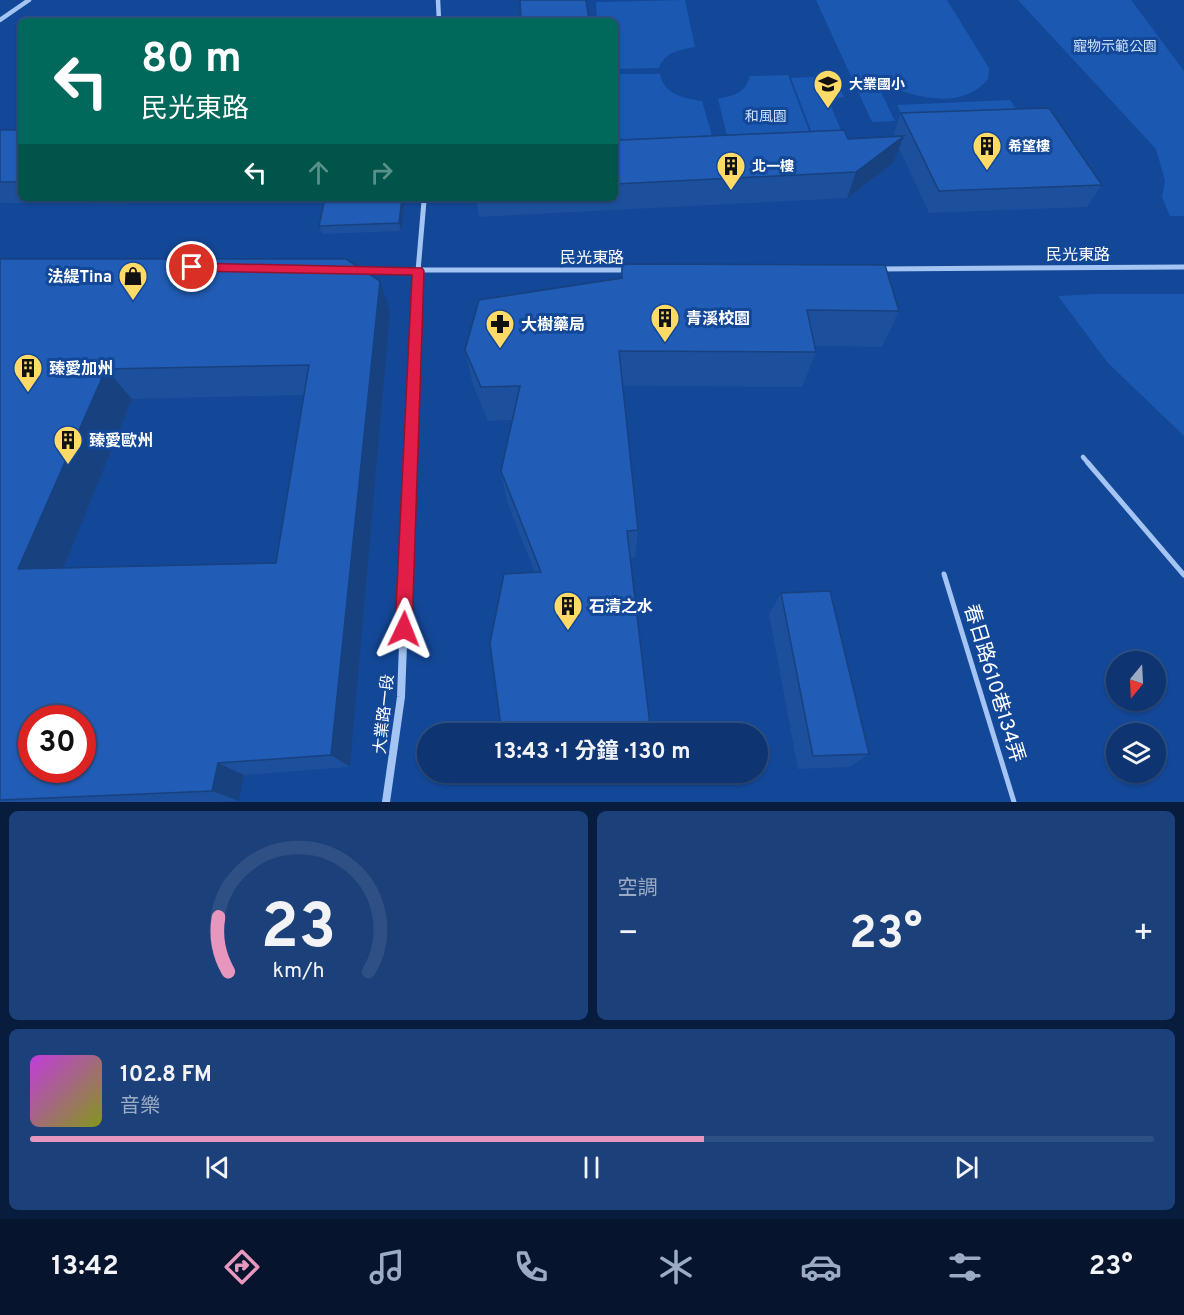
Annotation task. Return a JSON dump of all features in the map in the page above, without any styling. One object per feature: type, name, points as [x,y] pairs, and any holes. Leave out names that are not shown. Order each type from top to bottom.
[{"type":"street","points":[[0,20],[29,0]]},
{"type":"street","points":[[438,0],[439,18]]},
{"type":"street","name":"大業路一段","points":[[386,802],[401,697],[418,271],[424,201]]},
{"type":"street","name":"民光東路","points":[[874,269],[1184,267]]},
{"type":"street","name":"民光東路","points":[[345,270],[637,270]]},
{"type":"lane","points":[[1083,457],[1184,575]]},
{"type":"lane","name":"春日路610巷134弄","points":[[944,574],[1014,802]]},
{"type":"green space","points":[[685,0],[695,47],[669,55],[659,68],[618,69],[618,18],[597,18],[596,2]]},
{"type":"green space","points":[[816,0],[947,0],[989,68],[988,79],[963,96],[949,98],[918,96],[875,80],[895,121],[872,122]]},
{"type":"green space","name":"寵物示範公園","points":[[1018,0],[1131,0],[1184,71],[1184,216],[1170,216],[1162,197],[1165,181],[1156,149]]},
{"type":"green space","points":[[618,74],[660,74],[662,81],[670,91],[682,97],[702,101],[717,153],[618,144]]},
{"type":"green space","name":"和風園","points":[[788,75],[816,149],[731,152],[718,99],[738,93],[745,87],[750,76]]},
{"type":"green space","points":[[835,76],[844,97],[828,99],[845,140],[815,141],[791,78]]},
{"type":"green space","points":[[1010,100],[1026,124],[909,129],[897,105]]},
{"type":"green space","points":[[1184,294],[1184,436],[1108,363],[1058,296]]},
{"type":"building","points":[[520,0],[586,0],[589,18],[521,18]]},
{"type":"building","name":"希望樓","points":[[1049,108],[1102,185],[939,191],[901,113]]},
{"type":"building","points":[[0,130],[18,130],[18,182],[0,182]]},
{"type":"building","points":[[844,130],[848,139],[904,136],[856,172],[618,184],[618,136],[621,140]]},
{"type":"building","points":[[324,201],[402,201],[399,223],[319,226]]},
{"type":"building","points":[[0,259],[346,259],[380,281],[331,755],[218,763],[212,791],[0,800]],"holes":[[[309,365],[276,563],[18,569],[106,369]]]},
{"type":"building","points":[[622,264],[885,265],[899,311],[807,310],[816,352],[619,351],[638,530],[627,531],[650,723],[501,723],[490,643],[504,574],[541,572],[501,471],[520,386],[481,387],[465,350],[479,300],[622,278]]},
{"type":"building","points":[[830,591],[869,754],[813,756],[781,593]]},
{"type":"place","name":"大業國小","points":[[828,110]]},
{"type":"place","name":"希望樓","points":[[987,172]]},
{"type":"place","name":"北一樓","points":[[731,192]]},
{"type":"place","name":"法緹Tina","points":[[133,302]]},
{"type":"place","name":"青溪校園","points":[[665,344]]},
{"type":"place","name":"大樹藥局","points":[[500,350]]},
{"type":"place","name":"臻愛加州","points":[[28,394]]},
{"type":"place","name":"臻愛歐州","points":[[68,466]]},
{"type":"place","name":"石清之水","points":[[568,632]]},
{"type":"route","points":[[192,267],[418,271],[404,629]]}]
